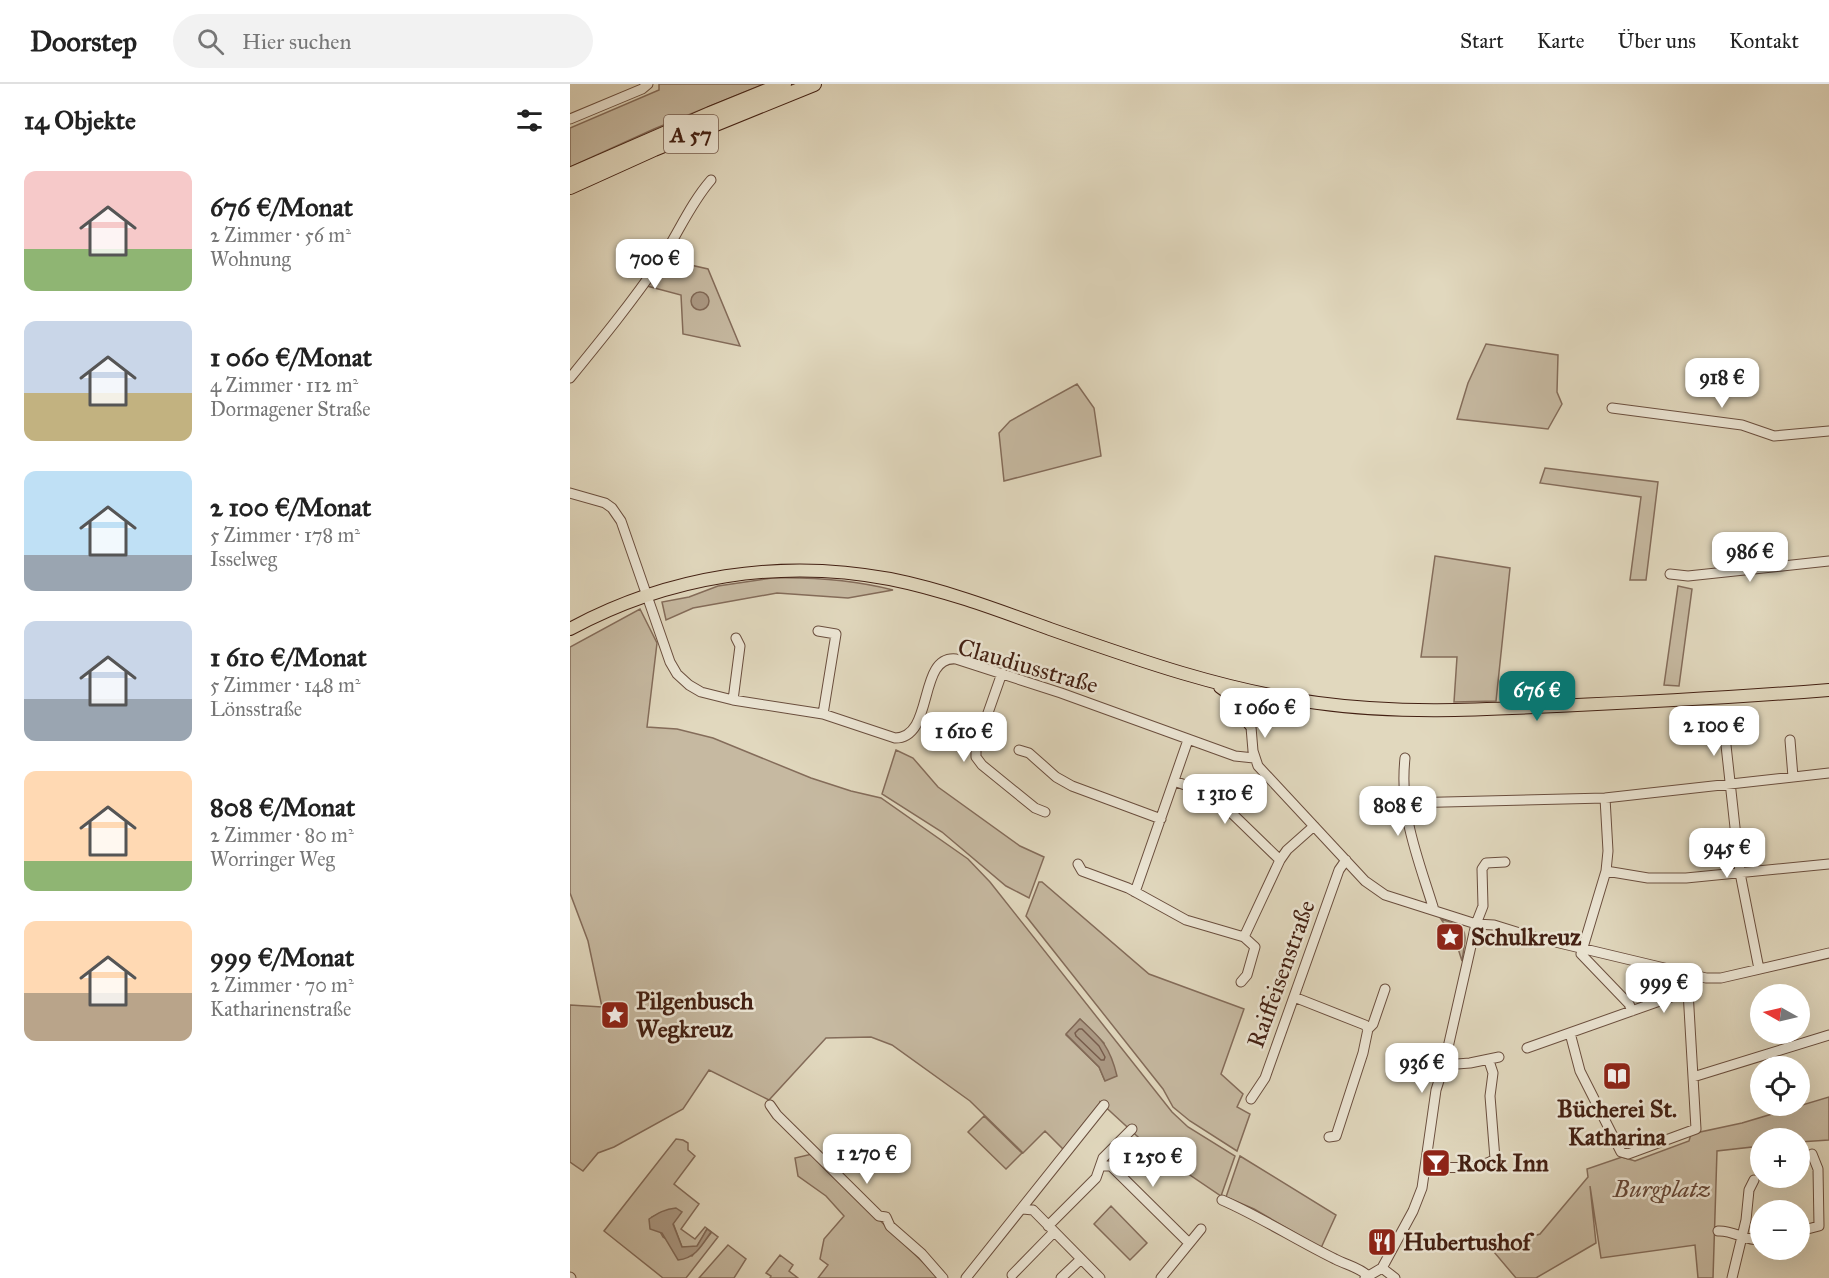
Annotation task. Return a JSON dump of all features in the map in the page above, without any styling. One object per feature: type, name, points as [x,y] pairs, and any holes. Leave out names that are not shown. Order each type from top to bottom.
[{"type":"highway","name":"A 57","points":[[570,175],[784,84]]},
{"type":"highway","name":"A 57","points":[[570,187],[664,145],[814,84]]},
{"type":"main road","points":[[570,629],[648,595],[718,577],[761,571],[823,571],[876,576],[951,595],[1137,659],[1214,682],[1248,691],[1317,703],[1443,711],[1829,690]]},
{"type":"main road","points":[[1214,682],[1238,700],[1250,724]]},
{"type":"street","points":[[570,119],[642,89],[648,84]]},
{"type":"street","points":[[570,378],[659,262],[696,198],[711,180]]},
{"type":"street","points":[[1612,408],[1742,425],[1774,436],[1829,431]]},
{"type":"street","name":"Claudiusstraße","points":[[570,493],[600,500],[617,514],[648,595],[664,646],[677,674],[701,692],[733,700],[823,714],[894,738],[902,738],[914,731],[938,664],[943,660],[956,659],[1002,673],[1243,759],[1254,758]]},
{"type":"street","points":[[1670,574],[1688,576],[1829,561]]},
{"type":"street","points":[[818,631],[840,634],[823,714]]},
{"type":"street","points":[[733,700],[741,646],[736,638]]},
{"type":"street","points":[[1002,673],[976,747],[976,757],[982,765],[1035,808],[1045,812]]},
{"type":"street","points":[[1248,691],[1254,758],[1263,772],[1365,881],[1386,895],[1476,924],[1494,925],[1583,949],[1714,978],[1829,953]]},
{"type":"street","points":[[1724,727],[1740,873],[1759,969]]},
{"type":"street","points":[[1135,892],[1188,740]]},
{"type":"street","points":[[1790,740],[1793,777]]},
{"type":"street","points":[[1019,750],[1029,753],[1056,777],[1072,786],[1161,819]]},
{"type":"street","points":[[1405,758],[1402,782],[1404,803],[1434,910]]},
{"type":"street","points":[[1404,803],[1605,798],[1829,773]]},
{"type":"street","points":[[1174,781],[1214,795],[1280,860]]},
{"type":"street","points":[[1605,798],[1608,851],[1606,871],[1581,954],[1629,1004],[1632,1011]]},
{"type":"street","points":[[1244,937],[1280,860],[1287,850],[1314,826]]},
{"type":"street","name":"Raiffeisenstraße","points":[[1251,1100],[1265,1078],[1339,870],[1346,860]]},
{"type":"street","points":[[1384,1273],[1422,1188],[1431,1116],[1476,924],[1483,906],[1483,866],[1486,863],[1505,862]]},
{"type":"street","points":[[1078,864],[1082,870],[1135,892],[1185,920],[1244,937],[1255,947],[1248,975],[1241,982]]},
{"type":"street","points":[[1606,871],[1648,878],[1686,878],[1829,864]]},
{"type":"street","points":[[1570,1033],[1580,1071],[1621,1152],[1628,1154],[1696,1129],[1688,991],[1690,974]]},
{"type":"street","points":[[1329,1137],[1336,1136],[1363,1053],[1368,1029],[1373,1024],[1385,989]]},
{"type":"street","points":[[1527,1048],[1688,991]]},
{"type":"street","points":[[1294,997],[1365,1025],[1368,1029]]},
{"type":"street","points":[[1693,1077],[1829,1035]]},
{"type":"street","points":[[1444,1065],[1499,1057]]},
{"type":"street","points":[[1425,1167],[1461,1167],[1490,1163],[1495,1159],[1490,1095],[1492,1073],[1489,1060]]},
{"type":"street","points":[[966,1278],[1104,1104]]},
{"type":"street","points":[[770,1105],[777,1115],[879,1216],[886,1218],[890,1226],[922,1254],[942,1278]]},
{"type":"street","points":[[1012,1275],[1096,1178],[1103,1158],[1132,1129]]},
{"type":"street","points":[[1810,1228],[1819,1226],[1818,1169],[1812,1154]]},
{"type":"street","points":[[1102,1166],[1111,1166],[1189,1243]]},
{"type":"street","points":[[1732,1278],[1746,1220],[1750,1188]]},
{"type":"street","points":[[1222,1200],[1257,1215],[1336,1260],[1363,1271],[1367,1277],[1384,1273],[1395,1278]]},
{"type":"street","points":[[1023,1209],[1033,1210],[1100,1278]]},
{"type":"street","points":[[1161,1278],[1201,1229]]},
{"type":"street","points":[[1718,1231],[1750,1239]]},
{"type":"street","points":[[1062,1278],[1081,1259]]},
{"type":"green space","points":[[659,84],[764,84],[654,129],[570,167],[570,128],[659,90]]},
{"type":"green space","points":[[664,259],[708,269],[740,346],[683,334],[681,295],[647,286]]},
{"type":"green space","points":[[1486,344],[1558,355],[1557,392],[1562,404],[1548,429],[1457,419],[1468,383]]},
{"type":"green space","points":[[1077,384],[1094,408],[1101,456],[1004,481],[999,433],[1010,421]]},
{"type":"green space","points":[[1545,468],[1658,482],[1646,580],[1630,580],[1641,497],[1540,483]]},
{"type":"green space","points":[[1435,556],[1510,568],[1496,701],[1454,702],[1457,657],[1421,657]]},
{"type":"green space","points":[[772,578],[833,580],[893,590],[848,598],[777,593],[693,608],[666,620],[662,602],[689,597],[718,586]]},
{"type":"green space","points":[[1678,586],[1692,589],[1679,686],[1664,685]]},
{"type":"green space","points":[[640,609],[657,643],[647,727],[677,729],[713,738],[811,778],[881,798],[968,859],[990,882],[1172,1112],[1188,1127],[1235,1156],[1221,1196],[1150,1148],[1100,1102],[1099,1107],[1065,1151],[1045,1131],[1023,1153],[970,1101],[892,1045],[871,1037],[826,1038],[769,1100],[709,1070],[683,1109],[614,1147],[598,1153],[583,1171],[570,1162],[570,1005],[602,1007],[588,941],[570,893],[570,647]],"holes":[[[1080,1019],[1104,1043],[1105,1081],[1099,1067],[1066,1035]]]},
{"type":"green space","points":[[896,750],[913,758],[938,787],[1020,846],[1044,857],[1029,898],[1006,886],[942,832],[882,794]]},
{"type":"green space","points":[[1039,882],[1042,882],[1149,974],[1244,1009],[1221,1074],[1243,1094],[1237,1107],[1250,1114],[1237,1151],[1190,1121],[1173,1107],[1163,1089],[1026,916]]},
{"type":"green space","points":[[1441,919],[1458,925],[1464,932],[1462,961],[1456,942]]},
{"type":"green space","name":"Burgplatz","points":[[1829,1097],[1829,1140],[1810,1141],[1810,1128],[1750,1128],[1750,1147],[1717,1151],[1713,1278],[1698,1278],[1695,1245],[1601,1258],[1590,1186],[1596,1243],[1536,1278],[1516,1278],[1488,1245],[1512,1243],[1540,1234],[1588,1177],[1587,1169],[1622,1157],[1635,1161],[1689,1141],[1691,1134],[1765,1116],[1810,1116],[1810,1103]]},
{"type":"green space","points":[[984,1116],[1022,1153],[1006,1169],[968,1132]]},
{"type":"green space","points":[[676,1139],[688,1143],[688,1150],[695,1156],[674,1184],[699,1204],[681,1229],[695,1239],[705,1227],[718,1237],[686,1278],[663,1278],[604,1231]],"holes":[[[662,1212],[681,1212],[673,1223],[682,1247],[697,1247],[707,1229],[711,1233],[692,1256],[663,1237],[652,1217]]]},
{"type":"green space","points":[[812,1154],[939,1278],[818,1278],[828,1265],[820,1259],[824,1239],[844,1216],[826,1196],[798,1176],[795,1158]]},
{"type":"green space","points":[[1240,1156],[1336,1215],[1321,1248],[1254,1209],[1226,1197]]},
{"type":"green space","points":[[1111,1206],[1147,1243],[1130,1260],[1094,1224]]},
{"type":"green space","points":[[728,1245],[746,1259],[734,1278],[699,1278]]},
{"type":"green space","points":[[780,1255],[793,1265],[789,1271],[798,1278],[770,1278],[771,1276],[766,1273]]},
{"type":"water","points":[[700,292],[706,295],[709,301],[706,307],[700,310],[694,307],[691,301],[694,295]]},
{"type":"water","points":[[1080,1019],[1104,1044],[1117,1076],[1105,1081],[1099,1067],[1066,1034]]},
{"type":"water","points":[[676,1208],[682,1212],[673,1224],[682,1247],[697,1246],[707,1229],[711,1232],[693,1254],[678,1260],[662,1233],[650,1229],[649,1219],[668,1209]]},
{"type":"place","name":"Schulkreuz","points":[[1450,937]]},
{"type":"place","name":"Pilgenbusch Wegkreuz","points":[[615,1015]]},
{"type":"place","name":"Bücherei St. Katharina","points":[[1617,1076]]},
{"type":"place","name":"Rock Inn","points":[[1436,1163]]},
{"type":"place","name":"Hubertushof","points":[[1382,1242]]}]
